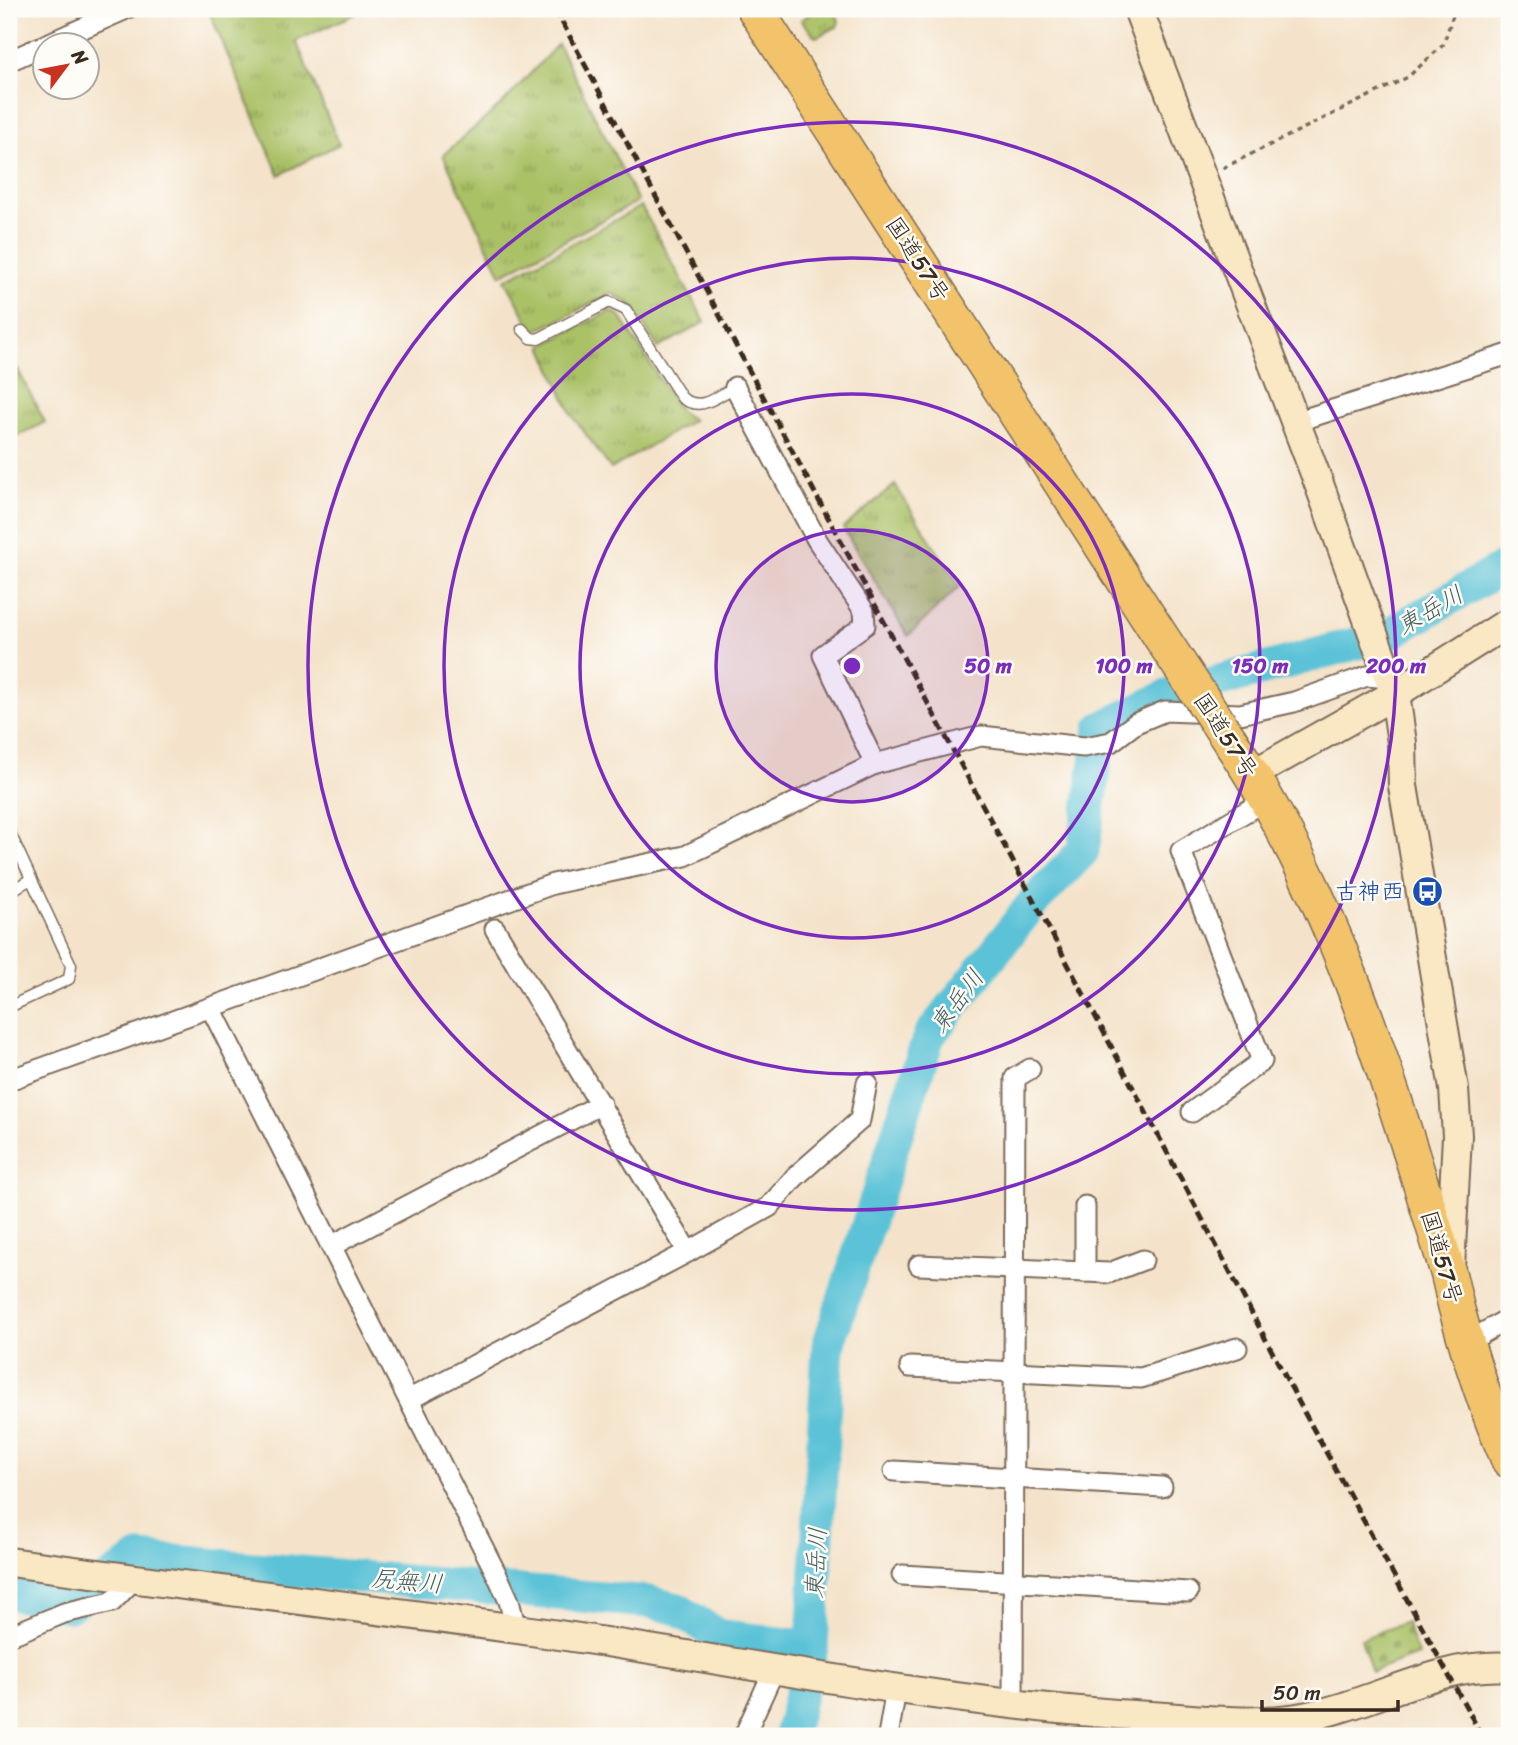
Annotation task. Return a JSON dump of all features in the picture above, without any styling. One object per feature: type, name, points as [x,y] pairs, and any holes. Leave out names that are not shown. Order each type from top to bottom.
[{"type":"highway","name":"国道57号","points":[[755,9],[1260,787],[1317,898],[1362,1006],[1449,1276],[1466,1343],[1509,1460]]},
{"type":"street","points":[[9,61],[126,9]]},
{"type":"street","points":[[1138,9],[1295,422],[1389,679],[1402,743],[1403,786],[1454,1090],[1457,1136],[1449,1276]]},
{"type":"street","points":[[1295,422],[1509,354]]},
{"type":"street","points":[[735,387],[817,540],[864,611],[864,625],[858,633],[823,655],[875,764]]},
{"type":"street","points":[[1192,1112],[1262,1061],[1181,851],[1389,679],[1506,630]]},
{"type":"street","points":[[9,1080],[553,884],[685,856],[875,764],[981,736],[1084,747],[1111,742],[1136,723],[1165,710],[1240,714],[1294,702],[1367,676],[1389,679]]},
{"type":"street","points":[[495,929],[688,1252]]},
{"type":"street","points":[[211,1008],[499,1579],[509,1601],[516,1629]]},
{"type":"street","points":[[1013,1703],[1015,1078],[1030,1069]]},
{"type":"street","points":[[410,1399],[769,1207],[795,1177],[860,1120],[867,1083]]},
{"type":"street","points":[[331,1246],[601,1104]]},
{"type":"street","points":[[1407,1143],[1434,1153],[1457,1136]]},
{"type":"street","points":[[1084,1206],[1085,1272]]},
{"type":"street","points":[[919,1265],[1109,1273],[1143,1260]]},
{"type":"street","points":[[1466,1343],[1509,1318]]},
{"type":"street","points":[[910,1367],[1141,1378],[1237,1348]]},
{"type":"street","points":[[894,1471],[1162,1487]]},
{"type":"street","points":[[9,1562],[516,1629],[780,1669],[896,1690],[1275,1728],[1447,1672],[1509,1667]]},
{"type":"street","points":[[902,1575],[1188,1592]]},
{"type":"street","points":[[9,1636],[64,1613],[112,1602],[132,1577]]},
{"type":"street","points":[[744,1736],[780,1669]]},
{"type":"street","points":[[888,1736],[896,1690]]},
{"type":"lane","points":[[522,329],[531,338],[538,339],[609,302],[626,310],[682,398],[691,405],[700,406],[735,387]]},
{"type":"lane","points":[[9,831],[71,965],[69,979],[9,1007]]},
{"type":"lane","points":[[9,892],[31,879]]},
{"type":"path","points":[[1202,178],[1408,77],[1443,45],[1455,9]]},
{"type":"green space","points":[[208,9],[353,9],[355,14],[296,41],[339,144],[279,175]]},
{"type":"green space","points":[[818,9],[834,9],[839,21],[837,27],[816,37],[801,20]]},
{"type":"green space","points":[[558,44],[638,201],[501,275],[443,155],[503,103]]},
{"type":"green space","points":[[641,206],[705,322],[658,348],[631,304],[611,293],[558,321],[533,330],[505,280]]},
{"type":"green space","points":[[610,311],[619,315],[679,410],[693,420],[611,469],[572,415],[542,346]]},
{"type":"green space","points":[[9,353],[45,422],[9,441]]},
{"type":"green space","points":[[895,485],[960,586],[908,636],[843,528]]},
{"type":"green space","points":[[1406,1622],[1418,1655],[1372,1672],[1361,1639]]},
{"type":"waterway","name":"東岳川","points":[[790,1736],[812,1647],[828,1346],[929,1036],[1033,903],[1083,851],[1101,728],[1169,695],[1387,635],[1509,564]]},
{"type":"waterway","name":"尻無川","points":[[9,1593],[69,1606],[139,1558],[649,1602],[678,1609],[717,1635],[812,1647]]},
{"type":"railway","points":[[555,9],[1062,953],[1304,1412],[1482,1736]]},
{"type":"place","name":"古神西","points":[[1427,891]]}]
